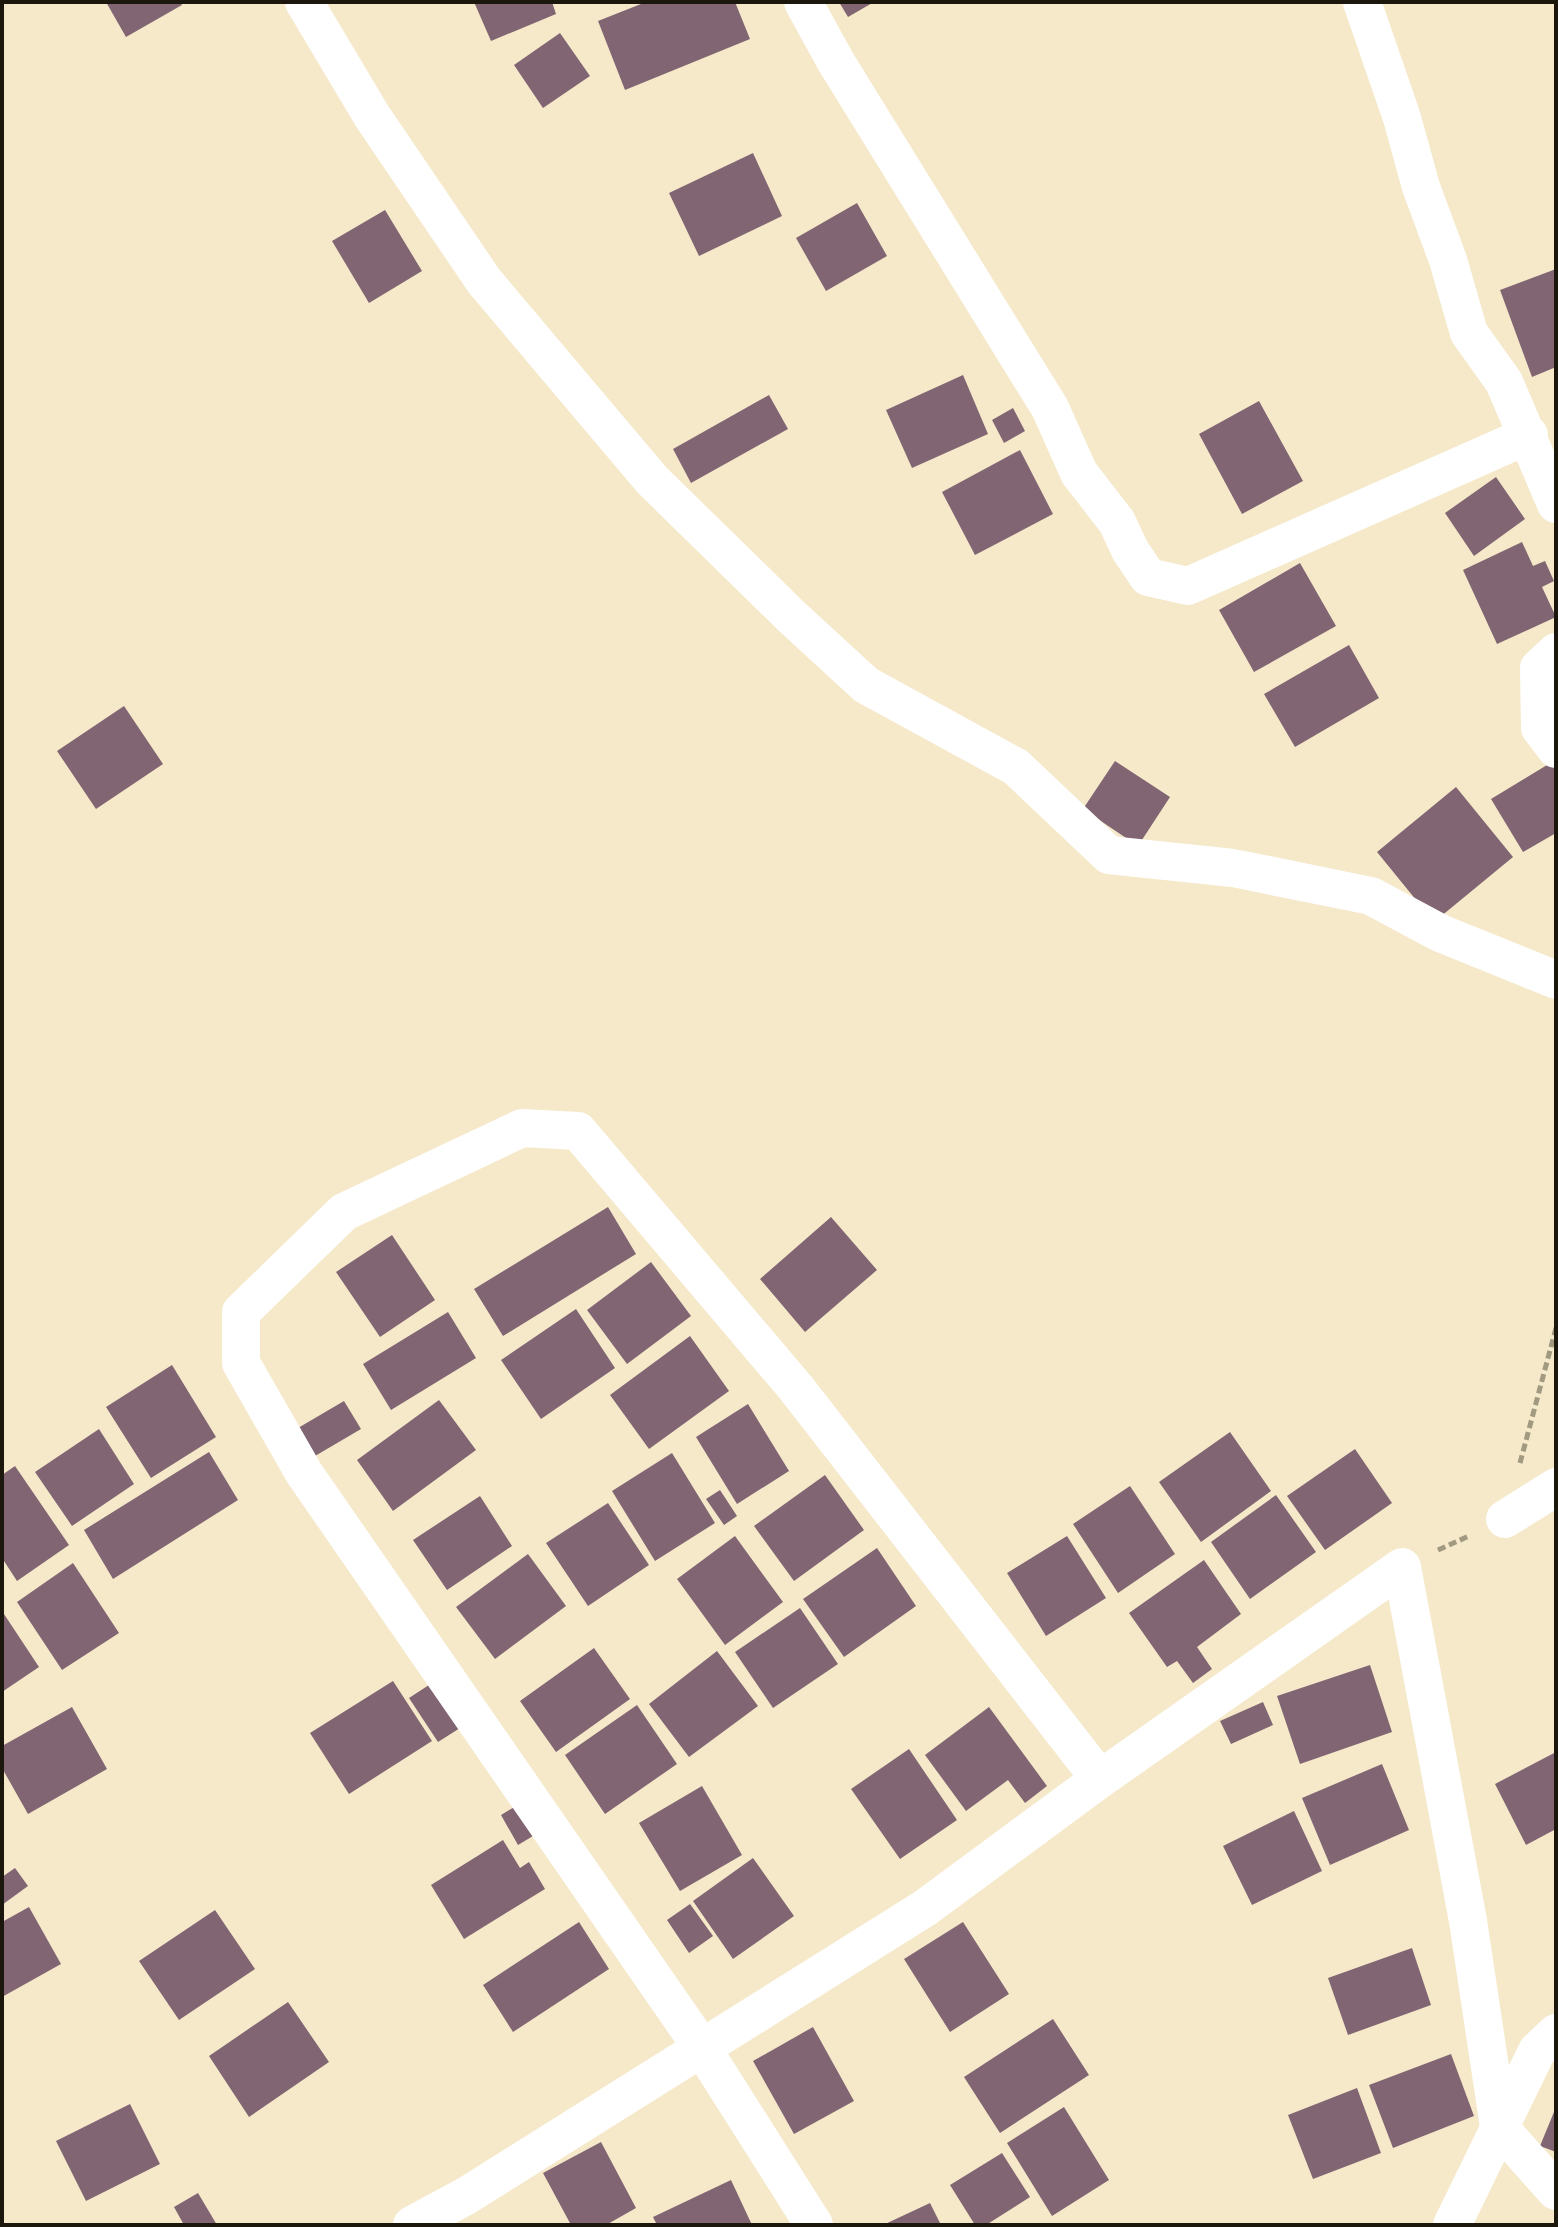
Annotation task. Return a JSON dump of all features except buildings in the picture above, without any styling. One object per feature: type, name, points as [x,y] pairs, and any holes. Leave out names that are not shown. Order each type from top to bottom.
[{"type":"street","points":[[304,2],[372,116],[484,281],[652,480],[866,685],[1016,767],[1109,855],[1233,868],[1371,896],[1440,933],[1556,980]]},
{"type":"street","points":[[803,2],[836,62],[1050,408],[1079,473],[1117,522],[1130,550],[1148,577],[1188,586],[1529,435]]},
{"type":"street","points":[[1362,2],[1402,118],[1421,187],[1448,260],[1469,333],[1504,382],[1556,504]]},
{"type":"street","points":[[1556,652],[1539,668],[1540,728],[1556,749]]},
{"type":"street","points":[[814,2225],[702,2048],[304,1473],[241,1363],[241,1312],[344,1212],[522,1128],[578,1131],[796,1388],[1100,1779]]},
{"type":"street","points":[[1505,1519],[1556,1487]]},
{"type":"street","points":[[412,2225],[466,2196],[925,1908],[1100,1779],[1402,1567],[1468,1921],[1499,2127],[1556,2191]]},
{"type":"street","points":[[1452,2225],[1537,2051],[1556,2033]]},
{"type":"path","points":[[1402,1567],[1505,1519],[1556,1328]]}]
